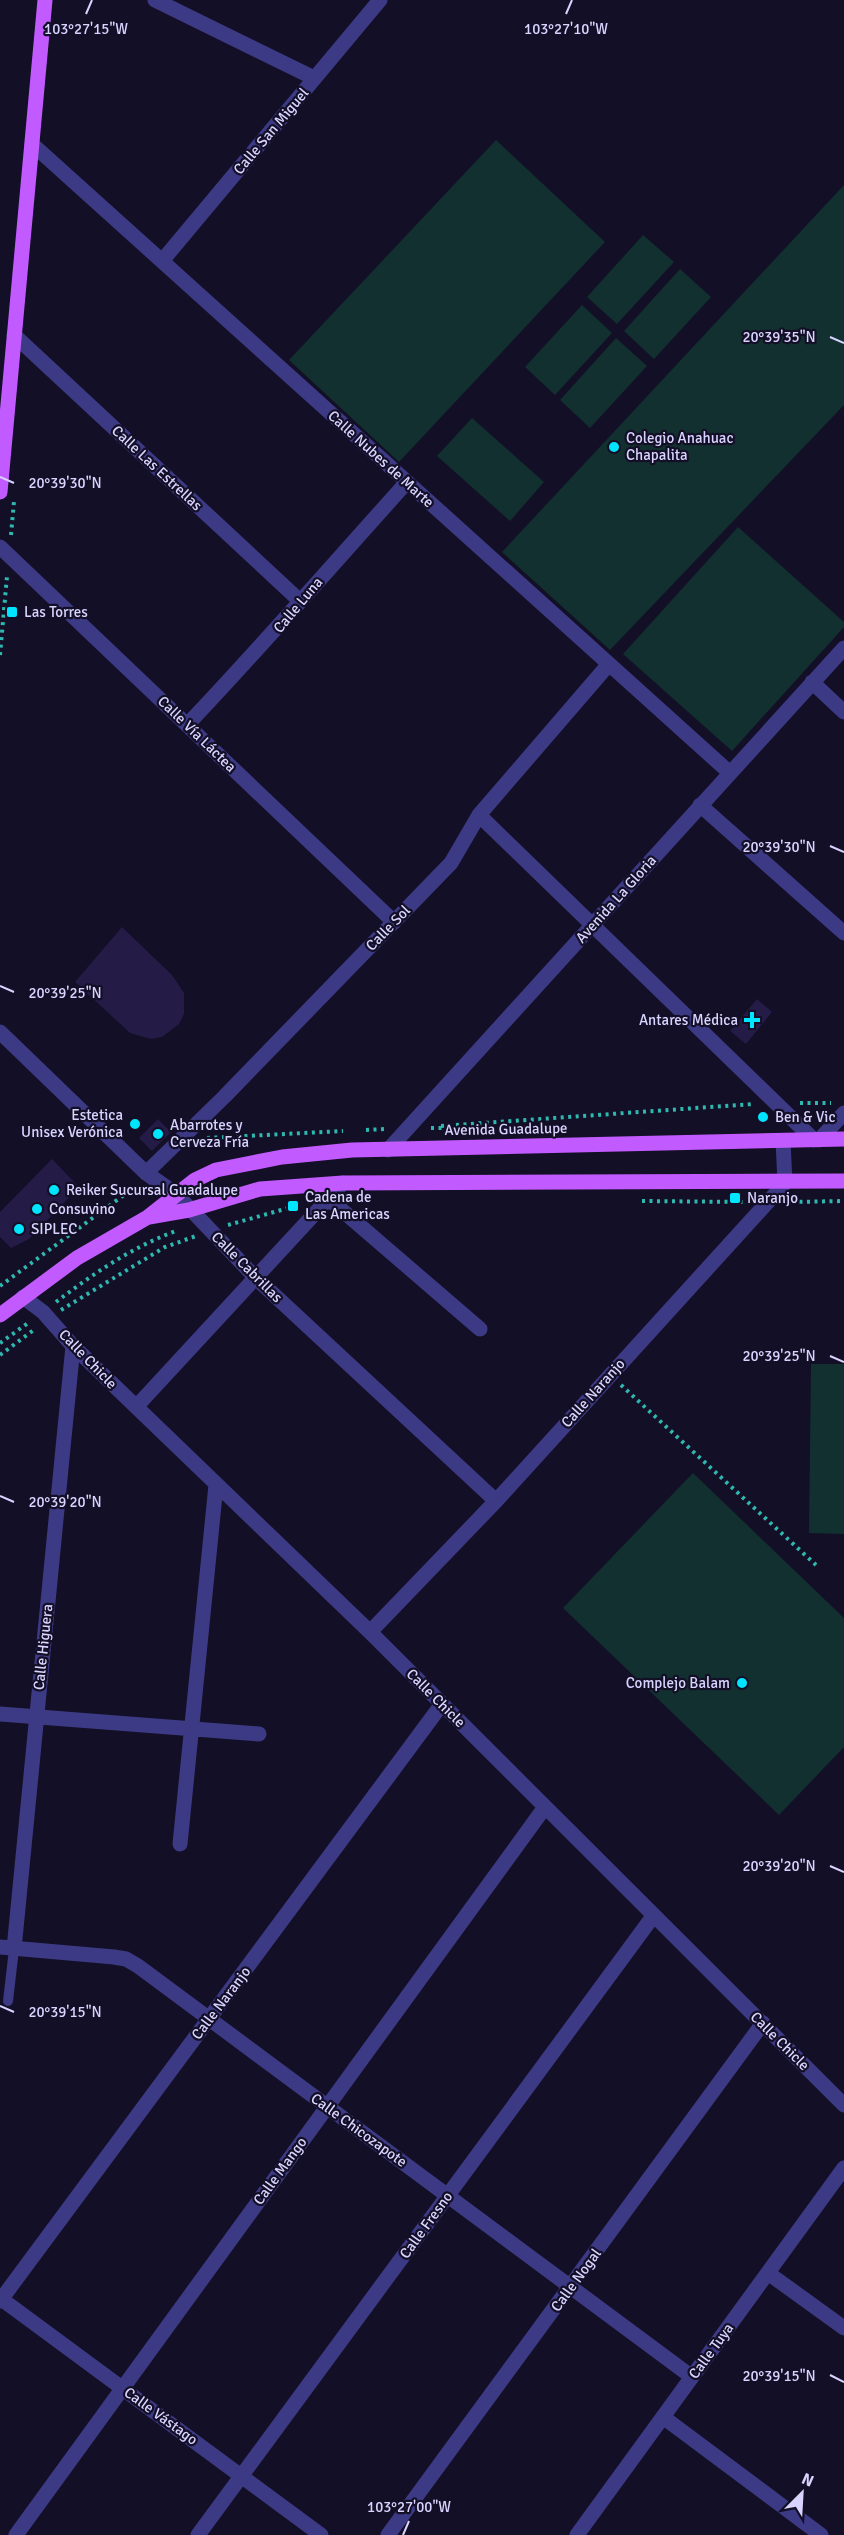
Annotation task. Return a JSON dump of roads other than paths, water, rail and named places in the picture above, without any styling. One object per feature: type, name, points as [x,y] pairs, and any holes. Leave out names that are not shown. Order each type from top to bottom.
[{"type":"main road","points":[[0,492],[45,0]]},
{"type":"main road","name":"Avenida Guadalupe","points":[[148,1217],[195,1180],[216,1170],[260,1161],[352,1150],[844,1139]]},
{"type":"main road","points":[[0,1315],[77,1258],[148,1217],[189,1210],[260,1189],[343,1183],[844,1181]]},
{"type":"street","points":[[155,0],[314,78]]},
{"type":"street","name":"Calle San Miguel","points":[[162,261],[380,0]]},
{"type":"street","name":"Calle Nubes de Marte","points":[[32,144],[730,773]]},
{"type":"street","name":"Calle Las Estrellas","points":[[14,334],[300,601]]},
{"type":"street","name":"Calle Luna","points":[[187,725],[279,628],[300,601],[407,482]]},
{"type":"street","name":"Calle Vía Láctea","points":[[0,547],[394,922]]},
{"type":"street","name":"Avenida La Gloria","points":[[388,1150],[844,648]]},
{"type":"street","name":"Calle Sol","points":[[146,1173],[451,863],[479,815],[609,664]]},
{"type":"street","points":[[812,682],[844,712]]},
{"type":"street","points":[[700,806],[844,933]]},
{"type":"street","points":[[479,815],[774,1103],[816,1140],[838,1108]]},
{"type":"street","name":"Calle Cabrillas","points":[[0,1032],[146,1173],[176,1194],[256,1278],[496,1501]]},
{"type":"street","points":[[783,1141],[785,1183]]},
{"type":"street","points":[[136,1407],[343,1183]]},
{"type":"street","name":"Calle Naranjo","points":[[370,1632],[496,1501],[785,1183]]},
{"type":"street","points":[[327,1201],[480,1329]]},
{"type":"street","name":"Calle Chicle","points":[[23,1297],[46,1315],[73,1346],[370,1632],[844,2105]]},
{"type":"street","name":"Calle Higuera","points":[[7,1948],[36,1718],[73,1346]]},
{"type":"street","points":[[180,1844],[216,1485]]},
{"type":"street","name":"Calle Naranjo","points":[[1,2299],[442,1704]]},
{"type":"street","points":[[0,1714],[259,1734]]},
{"type":"street","name":"Calle Mango","points":[[15,2535],[545,1807]]},
{"type":"street","name":"Calle Fresno","points":[[198,2535],[654,1915]]},
{"type":"street","name":"Calle Chicozapote","points":[[7,1948],[126,1959],[572,2286],[692,2378]]},
{"type":"street","name":"Calle Nogal","points":[[388,2535],[763,2023]]},
{"type":"street","name":"Calle Tuya","points":[[577,2535],[844,2168]]},
{"type":"street","points":[[768,2273],[844,2328]]},
{"type":"street","name":"Calle Vástago","points":[[1,2299],[321,2535]]},
{"type":"street","points":[[663,2417],[821,2535]]},
{"type":"lane","points":[[7,1948],[8,2001]]},
{"type":"place","name":"Colegio Anahuac Chapalita","points":[[614,447]]},
{"type":"place","name":"Las Torres","points":[[12,612]]},
{"type":"place","name":"Antares Médica","points":[[752,1020]]},
{"type":"place","name":"Ben & Vic","points":[[763,1117]]},
{"type":"place","name":"Estetica Unisex Verónica","points":[[135,1124]]},
{"type":"place","name":"Abarrotes y Cerveza Fría","points":[[158,1134]]},
{"type":"place","name":"Reiker Sucursal Guadalupe","points":[[54,1190]]},
{"type":"place","name":"Naranjo","points":[[735,1198]]},
{"type":"place","name":"Cadena de Las Americas","points":[[293,1206]]},
{"type":"place","name":"Consuvino","points":[[37,1209]]},
{"type":"place","name":"SIPLEC","points":[[19,1229]]},
{"type":"place","name":"Complejo Balam","points":[[742,1683]]}]
